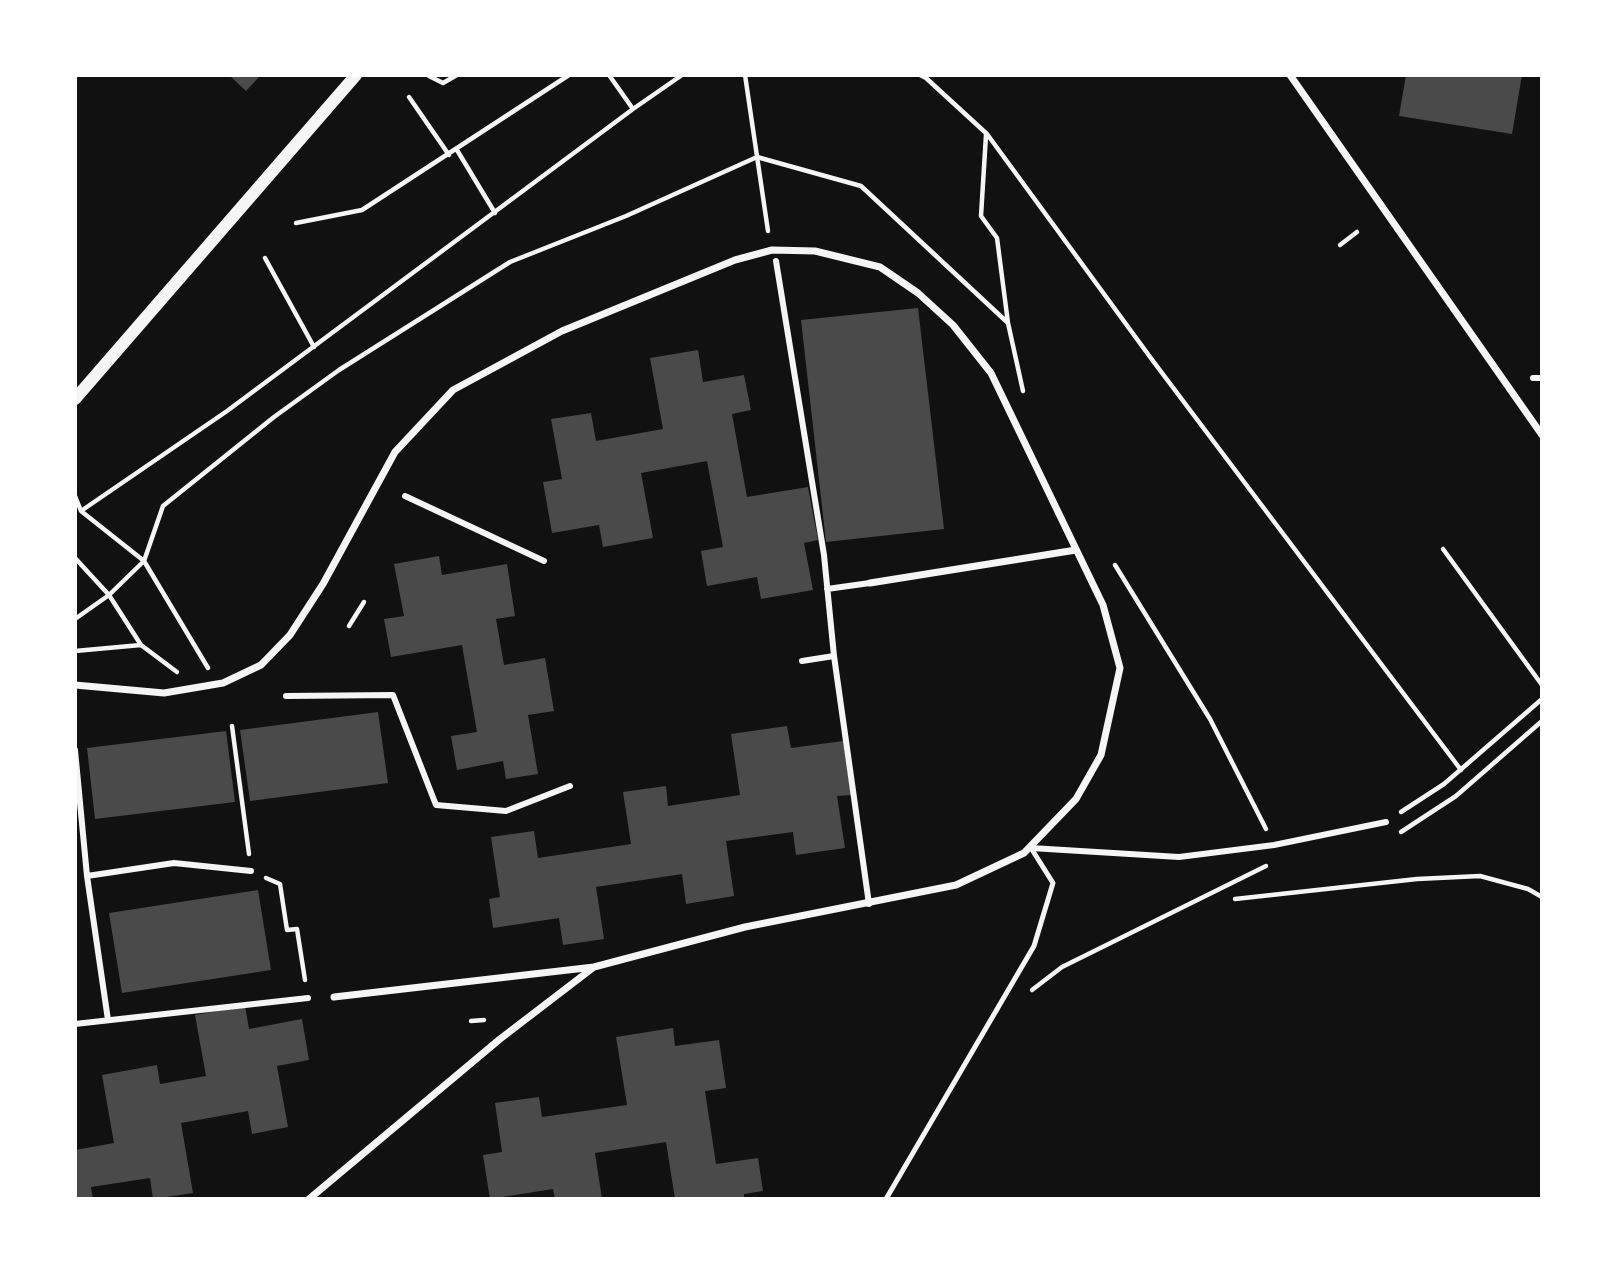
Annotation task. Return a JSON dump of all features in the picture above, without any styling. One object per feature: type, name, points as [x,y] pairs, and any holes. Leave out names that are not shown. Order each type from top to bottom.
[{"type":"street","points":[[75,399],[356,75]]},
{"type":"street","points":[[1290,75],[1542,435]]},
{"type":"street","points":[[75,685],[164,693],[223,683],[261,665],[290,635],[316,594],[396,452],[453,390],[562,331],[735,260],[772,250],[815,250],[880,267],[918,293],[953,325],[991,373],[1103,605],[1120,668],[1101,755],[1076,799],[1031,848],[956,885],[745,927],[594,967],[334,997]]},
{"type":"street","points":[[776,261],[824,555],[834,656],[869,904]]},
{"type":"street","points":[[1534,378],[1542,378]]},
{"type":"street","points":[[405,496],[544,561]]},
{"type":"street","points":[[827,589],[1076,550]]},
{"type":"street","points":[[803,661],[834,656]]},
{"type":"street","points":[[286,696],[393,695],[436,806],[506,811],[570,786]]},
{"type":"street","points":[[75,750],[87,876],[108,1020]]},
{"type":"street","points":[[1031,848],[1179,857],[1274,845],[1386,822]]},
{"type":"street","points":[[87,876],[174,863],[251,871]]},
{"type":"street","points":[[309,1199],[500,1040],[594,967]]},
{"type":"street","points":[[75,1024],[308,998]]},
{"type":"lane","points":[[886,1199],[1034,946],[1053,883],[1031,848]]},
{"type":"path","points":[[429,76],[443,83],[457,75]]},
{"type":"path","points":[[296,223],[362,210],[569,75]]},
{"type":"path","points":[[608,75],[633,109]]},
{"type":"path","points":[[81,510],[227,411],[682,75]]},
{"type":"path","points":[[745,75],[769,239]]},
{"type":"path","points":[[920,75],[986,134],[1461,770]]},
{"type":"path","points":[[409,97],[449,155]]},
{"type":"path","points":[[986,134],[981,216],[997,238],[1008,323]]},
{"type":"path","points":[[457,150],[495,213]]},
{"type":"path","points":[[1340,245],[1357,232]]},
{"type":"path","points":[[265,258],[314,347]]},
{"type":"path","points":[[75,496],[81,510],[144,561],[212,675]]},
{"type":"path","points":[[1443,549],[1542,685]]},
{"type":"path","points":[[75,558],[109,595],[141,645],[183,677]]},
{"type":"path","points":[[75,619],[109,595],[144,561]]},
{"type":"path","points":[[1115,565],[1210,719],[1274,845]]},
{"type":"path","points":[[349,626],[364,602]]},
{"type":"path","points":[[75,651],[141,645]]},
{"type":"path","points":[[1386,822],[1461,770],[1542,699]]},
{"type":"path","points":[[1400,833],[1456,796],[1542,721]]},
{"type":"path","points":[[232,726],[251,871],[280,884],[287,930],[298,929],[308,998]]},
{"type":"path","points":[[1027,997],[1034,988],[1062,967],[1267,866]]},
{"type":"path","points":[[1235,899],[1417,879],[1480,876],[1528,889],[1542,897]]},
{"type":"path","points":[[471,1021],[484,1020]]},
{"type":"building","points":[[229,75],[261,75],[246,91]]},
{"type":"building","points":[[1406,75],[1522,75],[1512,134],[1399,116]]},
{"type":"building","points":[[918,308],[944,529],[826,542],[801,320]]},
{"type":"building","points":[[698,350],[703,382],[744,375],[751,410],[732,414],[747,497],[808,487],[818,540],[804,543],[813,590],[761,599],[757,577],[707,586],[701,551],[723,547],[707,461],[641,473],[653,538],[603,547],[599,525],[552,533],[543,482],[562,479],[551,419],[591,413],[596,441],[663,429],[650,358]]},
{"type":"building","points":[[439,556],[442,575],[507,564],[515,616],[496,619],[504,665],[545,658],[554,711],[528,715],[538,774],[506,779],[503,761],[457,770],[451,736],[477,732],[462,645],[391,657],[384,619],[404,616],[394,564]]},
{"type":"building","points":[[378,712],[388,783],[250,801],[240,730]]},
{"type":"building","points":[[787,726],[791,748],[843,741],[851,795],[837,796],[845,848],[796,855],[793,832],[726,841],[734,896],[686,904],[682,874],[596,887],[604,939],[563,945],[559,918],[493,928],[489,899],[500,897],[491,837],[534,831],[538,858],[631,844],[623,792],[666,786],[668,806],[740,795],[731,734]]},
{"type":"building","points":[[226,731],[235,802],[95,819],[87,748]]},
{"type":"building","points":[[258,890],[271,970],[122,993],[109,913]]},
{"type":"building","points":[[245,1006],[249,1029],[302,1019],[309,1060],[277,1066],[288,1127],[252,1134],[248,1111],[181,1123],[193,1193],[153,1199],[150,1178],[91,1187],[93,1199],[75,1199],[75,1150],[114,1143],[102,1075],[157,1065],[160,1084],[206,1076],[195,1015]]},
{"type":"building","points":[[673,1028],[675,1046],[719,1040],[726,1088],[705,1091],[716,1164],[758,1158],[763,1191],[744,1194],[744,1199],[675,1199],[666,1142],[595,1153],[602,1199],[555,1199],[553,1189],[490,1199],[483,1155],[502,1152],[495,1103],[539,1097],[542,1117],[627,1105],[616,1037]]}]
